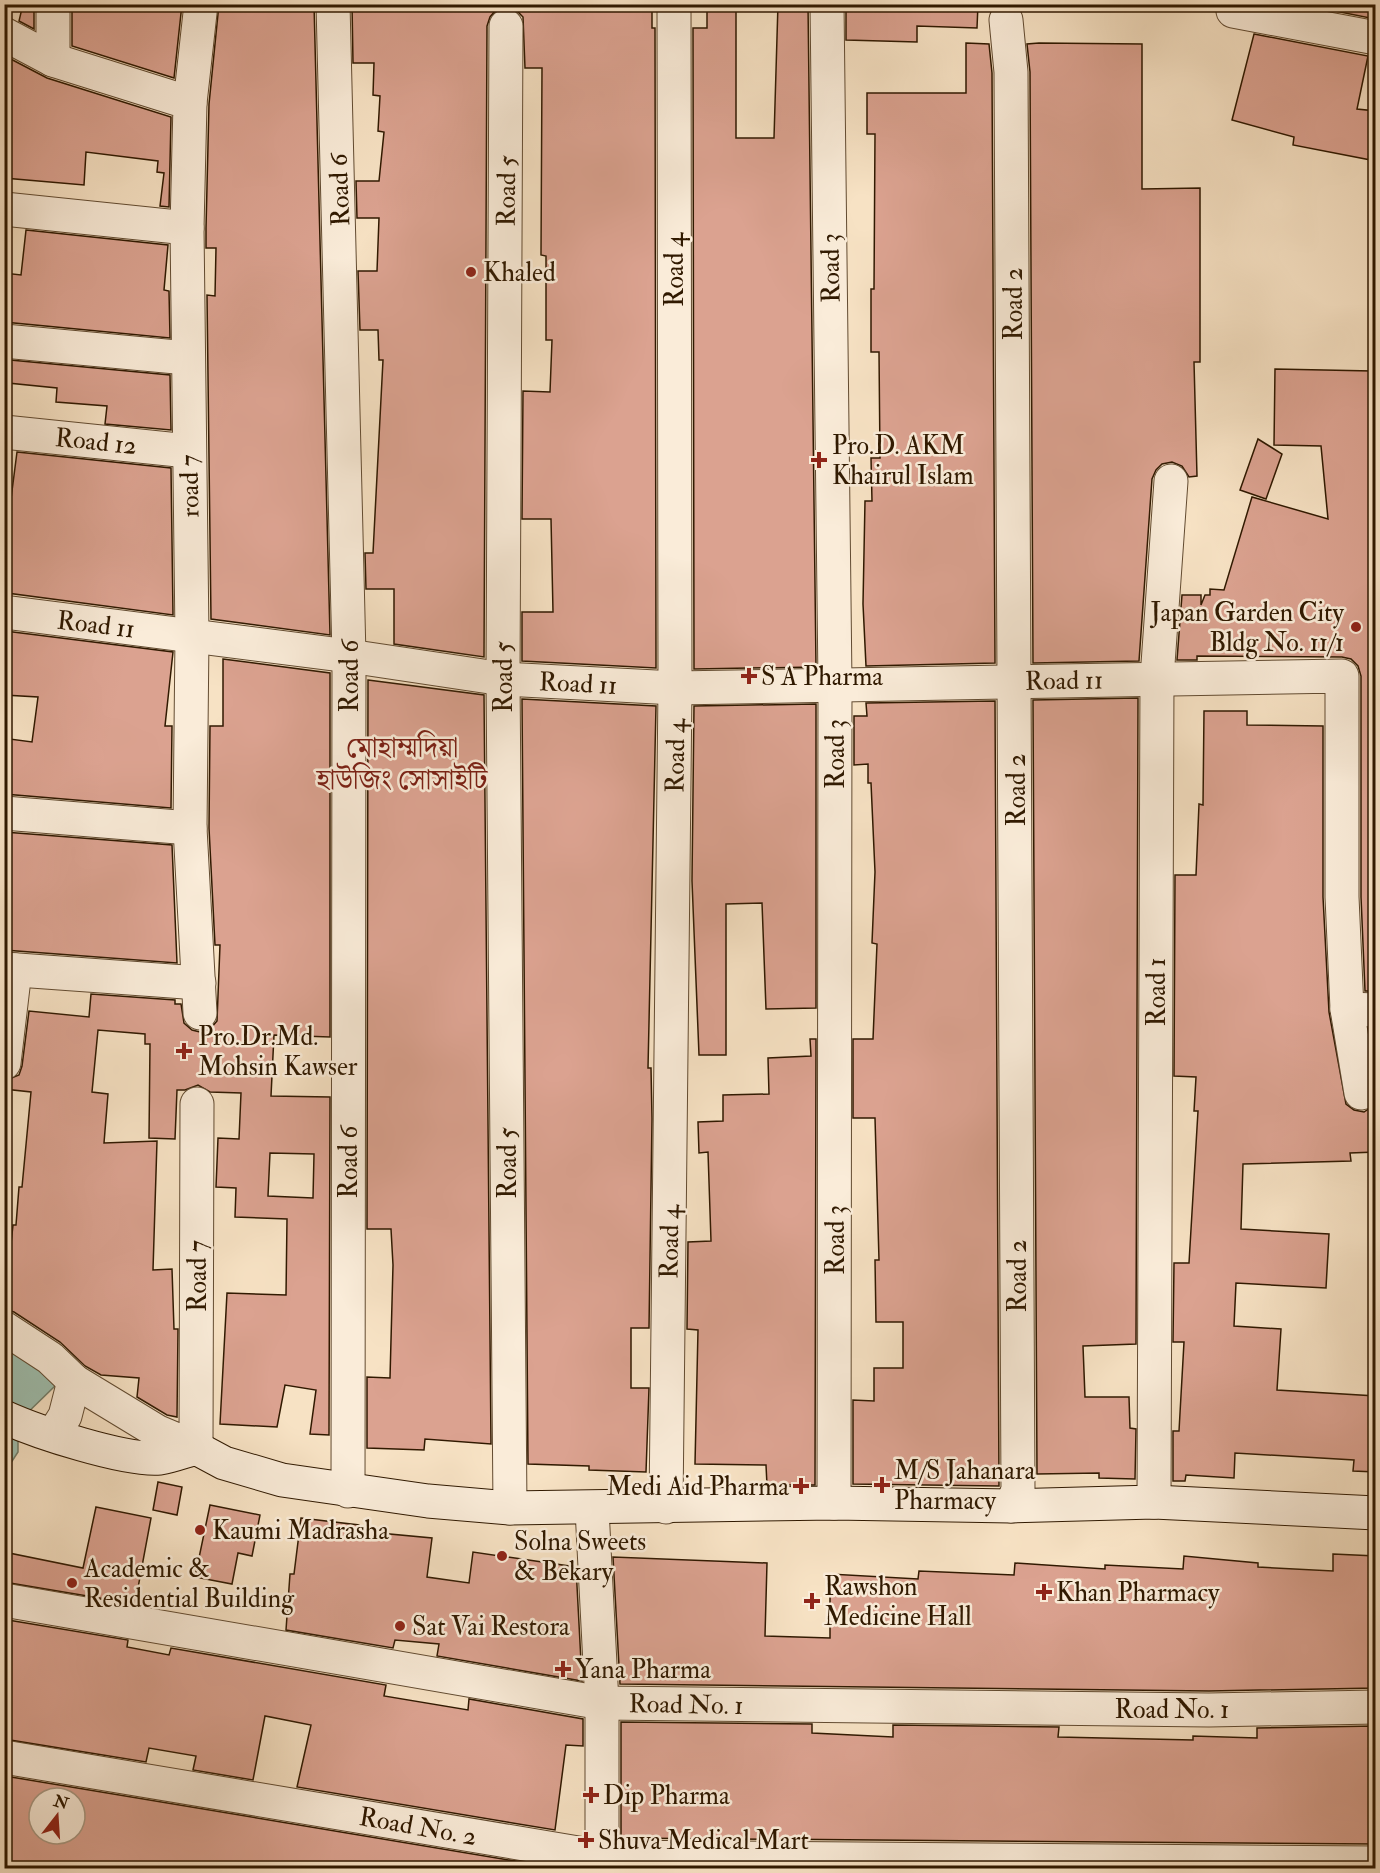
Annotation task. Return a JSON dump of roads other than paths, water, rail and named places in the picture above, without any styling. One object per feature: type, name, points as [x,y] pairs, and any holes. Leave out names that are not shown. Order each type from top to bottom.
[{"type":"street","points":[[53,4],[53,60]]},
{"type":"street","name":"road 7","points":[[10,970],[199,998],[190,828],[192,636],[187,228],[190,103],[201,4]]},
{"type":"street","name":"Road 6","points":[[333,4],[349,656],[348,1491]]},
{"type":"street","name":"Road 4","points":[[666,1507],[675,688],[674,4]]},
{"type":"street","name":"Road 3","points":[[826,4],[835,683],[834,1503]]},
{"type":"street","points":[[1233,11],[1376,38]]},
{"type":"street","name":"Road 2","points":[[1006,20],[1011,72],[1016,681],[1018,1490],[1011,1506]]},
{"type":"street","name":"Road 5","points":[[506,26],[503,679],[510,1508]]},
{"type":"street","points":[[4,34],[53,60],[190,103]]},
{"type":"street","points":[[4,209],[187,228]]},
{"type":"street","points":[[4,341],[187,358]]},
{"type":"street","name":"Road 12","points":[[4,432],[188,451]]},
{"type":"street","name":"Road 1","points":[[1154,1502],[1157,678],[1171,481]]},
{"type":"street","name":"Road 11","points":[[4,612],[349,656],[503,679],[675,688],[835,683],[1342,676],[1342,897],[1361,1009]]},
{"type":"street","points":[[4,813],[190,828]]},
{"type":"street","points":[[4,1063],[10,970]]},
{"type":"street","points":[[1361,1009],[1361,1093]]},
{"type":"street","name":"Road 7","points":[[196,1448],[197,1104]]},
{"type":"street","points":[[4,1328],[50,1358],[74,1381],[158,1432],[224,1463],[282,1480],[348,1491],[510,1508],[592,1509],[834,1503],[1011,1506],[1154,1502],[1376,1513]]},
{"type":"street","points":[[52,1435],[64,1416],[74,1381]]},
{"type":"street","points":[[11,1420],[52,1435],[108,1451],[159,1458],[196,1448]]},
{"type":"street","points":[[592,1509],[602,1703],[602,1863]]},
{"type":"street","name":"Road No. 1","points":[[4,1600],[602,1703],[1197,1710],[1376,1707]]},
{"type":"street","name":"Road No. 2","points":[[4,1757],[602,1863],[1376,1863]]},
{"type":"place","name":"Khaled","points":[[471,272]]},
{"type":"place","name":"Pro.D. AKM Khairul Islam","points":[[819,460]]},
{"type":"place","name":"Japan Garden City Bldg No. 11/1","points":[[1356,627]]},
{"type":"place","name":"S A Pharma","points":[[749,676]]},
{"type":"place","name":"Pro.Dr.Md. Mohsin Kawser","points":[[184,1051]]},
{"type":"place","name":"M/S Jahanara Pharmacy","points":[[882,1485]]},
{"type":"place","name":"Medi Aid Pharma","points":[[801,1486]]},
{"type":"place","name":"Kaumi Madrasha","points":[[200,1530]]},
{"type":"place","name":"Solna Sweets & Bekary","points":[[502,1556]]},
{"type":"place","name":"Academic & Residential Building","points":[[72,1583]]},
{"type":"place","name":"Khan Pharmacy","points":[[1044,1592]]},
{"type":"place","name":"Rawshon Medicine Hall","points":[[812,1601]]},
{"type":"place","name":"Sat Vai Restora","points":[[400,1626]]},
{"type":"place","name":"Yana Pharma","points":[[563,1669]]},
{"type":"place","name":"Dip Pharma","points":[[591,1795]]},
{"type":"place","name":"Shuva Medical Mart","points":[[586,1840]]},
{"type":"district","name":"মোহাম্মদিয়া হাউজিং সোসাইটি","points":[[402,763]]}]
